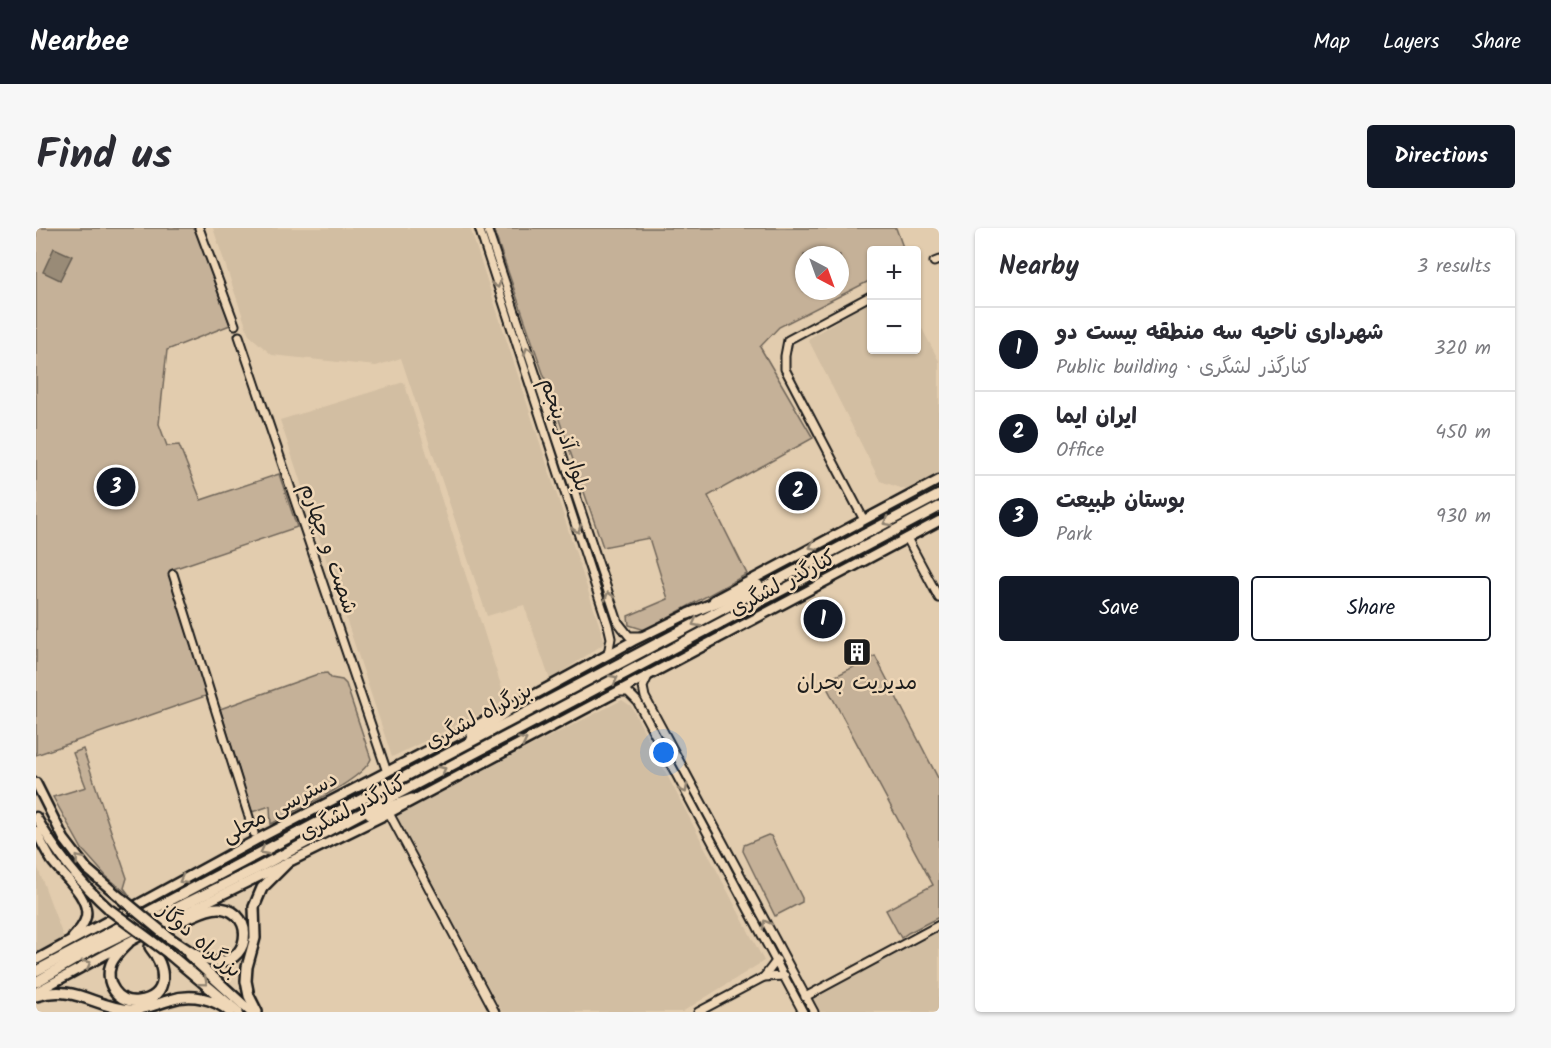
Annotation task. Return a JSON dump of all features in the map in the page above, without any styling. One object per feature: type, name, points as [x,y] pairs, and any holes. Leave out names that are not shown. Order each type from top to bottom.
[{"type":"highway","name":"بزرگراه لشگری","points":[[36,971],[939,495]]},
{"type":"highway","name":"بزرگراه لشگری","points":[[36,982],[93,949],[254,870],[939,507]]},
{"type":"highway","points":[[687,614],[794,572]]},
{"type":"highway","points":[[433,762],[514,706]]},
{"type":"highway","points":[[334,827],[412,799]]},
{"type":"highway","points":[[257,1012],[249,996],[246,981],[247,967],[255,938],[254,907],[262,888],[288,862]]},
{"type":"highway","name":"بزرگراه دوگاز","points":[[122,899],[225,986],[251,1012]]},
{"type":"highway","points":[[162,924],[178,922],[206,910],[218,908],[235,915],[245,929],[242,948],[225,961],[214,962],[203,958],[168,937]]},
{"type":"highway","name":"بزرگراه دوگاز","points":[[110,910],[168,953],[238,1012]]},
{"type":"highway","points":[[124,920],[150,947],[162,966],[163,978],[159,990],[140,1001],[132,1001],[114,991],[109,983],[111,962],[128,942]]},
{"type":"highway","points":[[36,994],[68,992],[129,1010],[143,1009],[172,999],[200,997],[214,1001],[230,1012]]},
{"type":"main road","name":"کنارگذر لشگری","points":[[514,706],[939,480]]},
{"type":"main road","name":"کنارگذر لشگری","points":[[36,994],[162,924],[389,813],[939,521]]},
{"type":"main road","name":"دسترسی محلی","points":[[64,945],[514,706]]},
{"type":"main road","points":[[36,783],[64,839],[87,868],[122,899]]},
{"type":"main road","points":[[36,816],[64,862],[84,886],[110,910]]},
{"type":"main road","points":[[36,831],[52,861],[82,899],[86,916],[82,926],[64,945],[36,960]]},
{"type":"street","points":[[199,228],[235,325]]},
{"type":"street","name":"بلوار آذر پنجم","points":[[479,228],[608,625],[611,638],[608,654]]},
{"type":"street","name":"بلوار آذر پنجم","points":[[487,228],[618,622],[629,636],[642,636]]},
{"type":"street","points":[[864,520],[785,369],[785,356],[788,340],[867,298]]},
{"type":"street","name":"شصت و چهارم","points":[[239,336],[387,772]]},
{"type":"street","points":[[907,538],[939,598]]},
{"type":"street","points":[[173,574],[254,834]]},
{"type":"street","points":[[652,672],[643,684],[645,697],[814,1012]]},
{"type":"street","points":[[615,692],[628,692],[637,700],[803,1012]]},
{"type":"street","points":[[637,700],[645,697]]},
{"type":"street","points":[[389,813],[495,1012]]},
{"type":"street","points":[[806,997],[939,925]]},
{"type":"street","points":[[764,977],[776,960],[784,957]]},
{"type":"street","points":[[698,1012],[764,977],[784,976]]},
{"type":"shaded area","points":[[36,228],[197,228],[230,325],[167,350],[159,424],[167,446],[179,445],[201,500],[279,474],[297,527],[173,569],[214,693],[36,755]]},
{"type":"shaded area","points":[[213,228],[470,228],[605,643],[550,680],[524,605],[487,616],[401,358],[376,366],[272,355],[249,335]]},
{"type":"shaded area","points":[[493,228],[896,228],[903,246],[867,246],[867,282],[849,291],[849,246],[795,246],[795,300],[832,300],[779,327],[760,347],[813,438],[708,496],[747,574],[645,630],[629,625],[628,616],[668,599],[649,538],[603,547]]},
{"type":"shaded area","points":[[54,248],[72,256],[60,280],[43,272]]},
{"type":"shaded area","points":[[867,302],[867,354],[921,354],[921,327],[939,361],[939,473],[907,490],[880,481],[808,339]]},
{"type":"shaded area","points":[[404,382],[506,701],[392,757],[280,420]]},
{"type":"shaded area","points":[[875,656],[939,780],[939,917],[901,938],[886,910],[933,885],[824,682]]},
{"type":"shaded area","points":[[327,673],[331,678],[342,680],[346,684],[371,759],[355,777],[271,824],[270,806],[252,812],[220,709],[318,674]]},
{"type":"shaded area","points":[[622,700],[631,706],[764,961],[682,1012],[502,1012],[398,821],[398,815]]},
{"type":"shaded area","points":[[83,749],[127,878],[124,888],[130,896],[106,876],[82,849],[53,797],[86,787],[73,753]]},
{"type":"shaded area","points":[[768,835],[771,836],[802,898],[802,902],[775,916],[743,851],[744,845]]},
{"type":"shaded area","points":[[36,863],[64,939],[36,952]]},
{"type":"shaded area","points":[[939,927],[939,1012],[820,1012],[812,997]]},
{"type":"place","name":"بوستان طبیعت","points":[[116,487]]},
{"type":"place","name":"ایران ایما","points":[[798,491]]},
{"type":"place","name":"شهرداری ناحیه سه منطقه بیست دو","points":[[823,619]]},
{"type":"place","name":"مدیریت بحران","points":[[857,652]]}]
